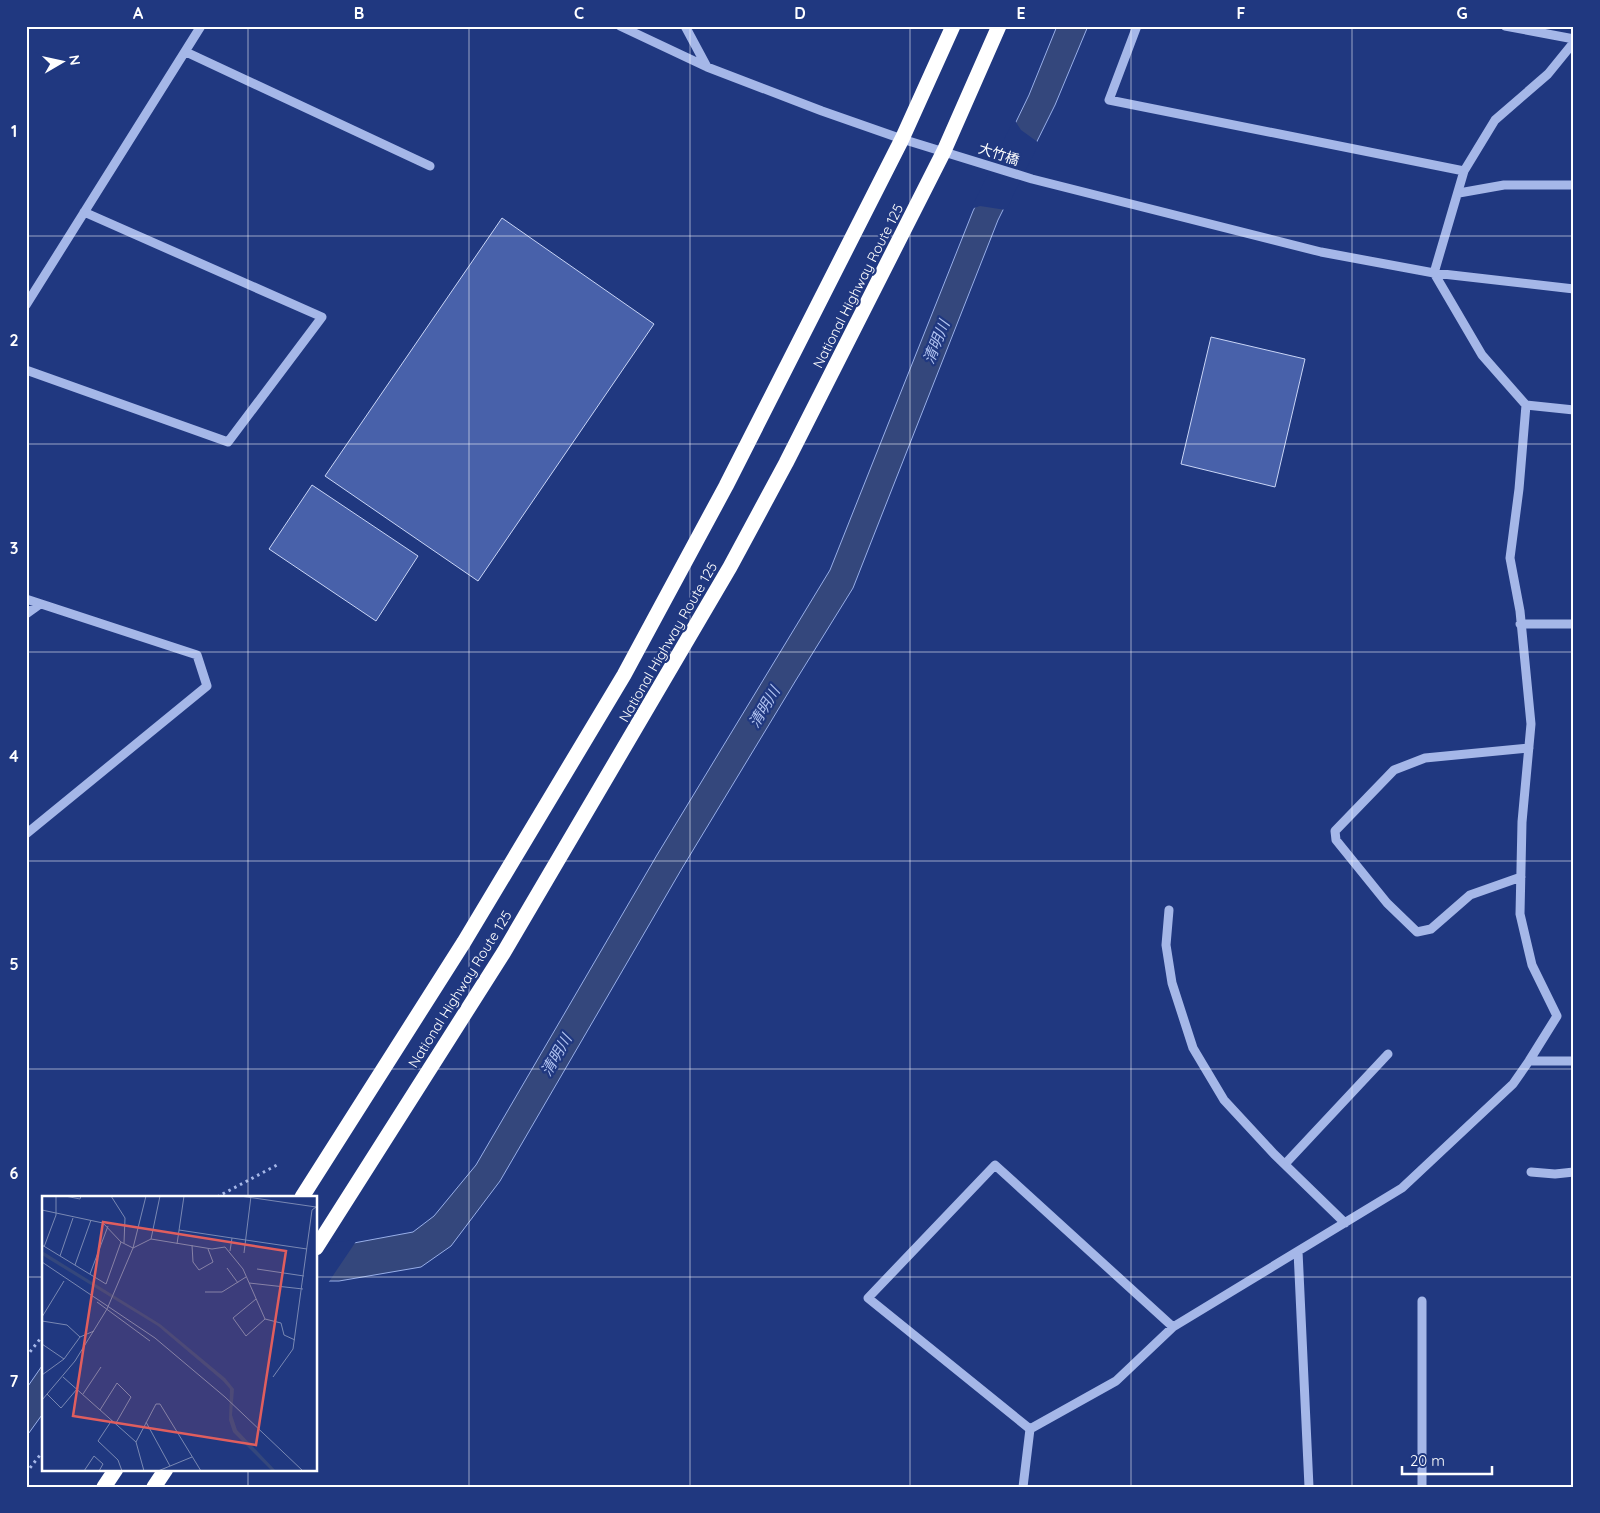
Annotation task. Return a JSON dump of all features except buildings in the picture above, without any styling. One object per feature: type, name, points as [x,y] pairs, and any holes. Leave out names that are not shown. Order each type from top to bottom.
[{"type":"highway","name":"National Highway Route 125","points":[[303,1196],[464,942],[624,675],[726,486],[902,139],[953,26]]},
{"type":"highway","name":"National Highway Route 125","points":[[318,1245],[504,952],[730,567],[951,153],[999,26]]},
{"type":"highway","points":[[104,1487],[115,1470]]},
{"type":"highway","points":[[154,1487],[165,1470]]},
{"type":"street","points":[[26,304],[202,26]]},
{"type":"street","name":"大竹橋","points":[[620,26],[708,67],[822,111],[902,139],[1032,179],[1321,252],[1434,272],[1574,289]]},
{"type":"street","points":[[685,26],[708,67]]},
{"type":"street","points":[[1137,26],[1108,100],[1464,171]]},
{"type":"street","points":[[1505,26],[1574,41],[1548,74],[1495,120],[1464,171],[1434,272],[1482,355],[1526,405],[1574,410]]},
{"type":"street","points":[[186,52],[430,166]]},
{"type":"street","points":[[1458,193],[1504,185],[1574,186]]},
{"type":"street","points":[[26,370],[228,442],[322,317],[84,212]]},
{"type":"street","points":[[1030,1429],[1116,1381],[1173,1327],[1402,1188],[1513,1084],[1556,1016],[1532,965],[1520,914],[1522,822],[1531,724],[1520,611],[1510,558],[1519,489],[1526,405]]},
{"type":"street","points":[[26,599],[197,655],[207,686],[26,834]]},
{"type":"street","points":[[26,614],[40,604]]},
{"type":"street","points":[[1520,624],[1574,624]]},
{"type":"street","points":[[1521,877],[1470,895],[1431,929],[1417,932],[1387,903],[1336,840],[1335,831],[1394,770],[1425,758],[1529,748]]},
{"type":"street","points":[[1169,910],[1166,945],[1172,983],[1194,1048],[1224,1100],[1285,1164],[1345,1222]]},
{"type":"street","points":[[1285,1164],[1388,1054]]},
{"type":"street","points":[[1529,1061],[1574,1060]]},
{"type":"street","points":[[1030,1429],[868,1298],[996,1165],[1173,1327]]},
{"type":"street","points":[[1531,1172],[1555,1174],[1574,1172]]},
{"type":"street","points":[[1298,1251],[1309,1487]]},
{"type":"street","points":[[1422,1301],[1422,1487]]},
{"type":"street","points":[[1023,1487],[1030,1429]]},
{"type":"path","points":[[219,1196],[278,1165]]},
{"type":"path","points":[[26,1357],[42,1337]]},
{"type":"path","points":[[26,1473],[42,1453]]},
{"type":"water","name":"清明川","points":[[1057,26],[1088,26],[1055,105],[998,220],[853,588],[681,870],[500,1181],[451,1246],[421,1267],[339,1281],[318,1281],[318,1278],[343,1245],[413,1232],[434,1216],[476,1165],[657,855],[830,570],[973,211],[1029,95]]},
{"type":"water","points":[[42,1366],[42,1415],[26,1437],[26,1389]]},
{"type":"pier","points":[[1014,119],[1021,130],[1039,143],[1006,210],[980,206],[971,209]]},
{"type":"pier","points":[[357,1240],[328,1283],[318,1283],[318,1244]]}]
